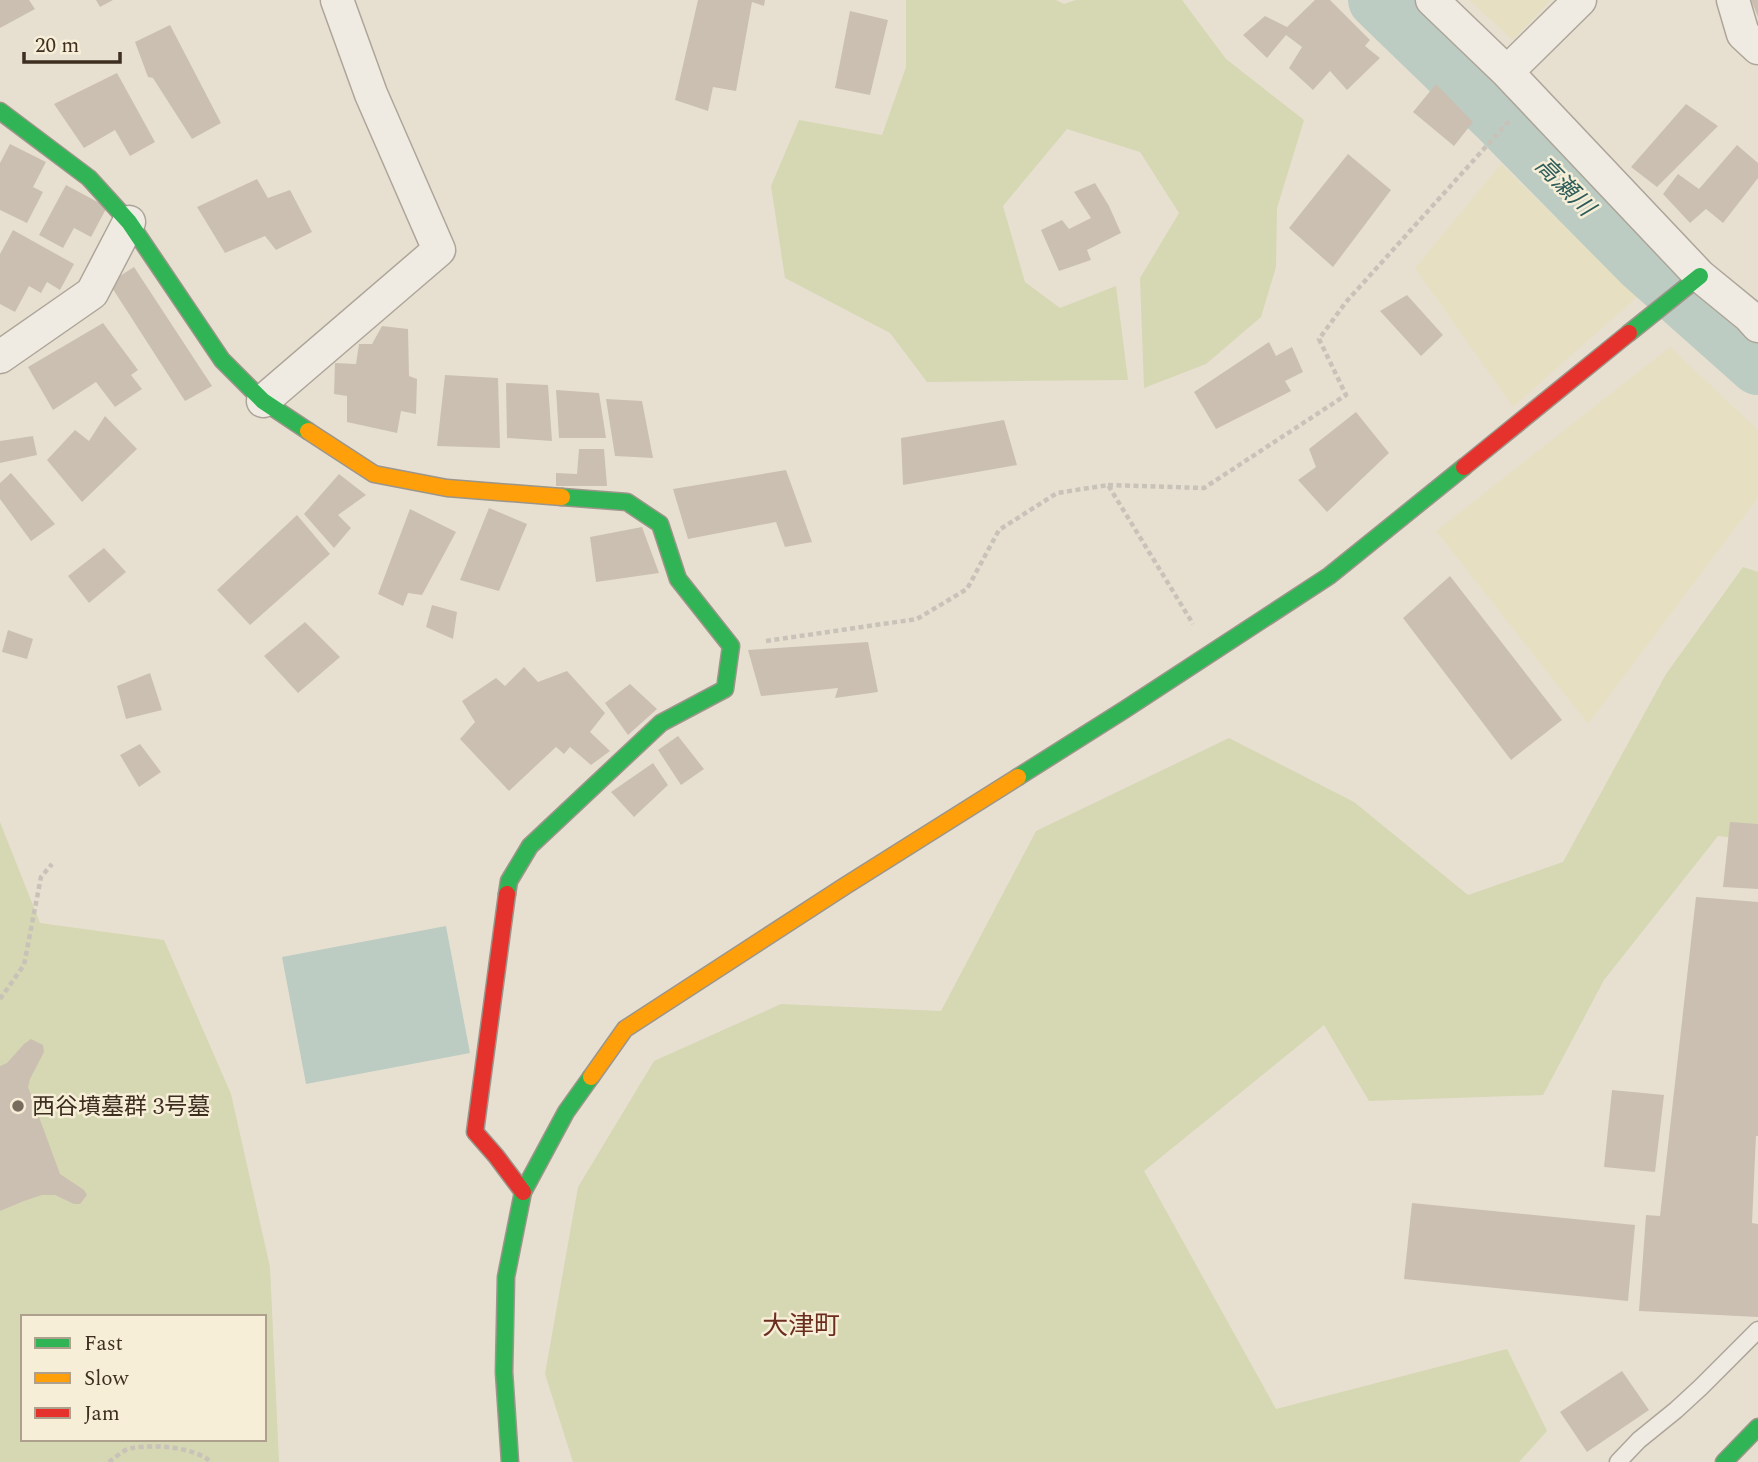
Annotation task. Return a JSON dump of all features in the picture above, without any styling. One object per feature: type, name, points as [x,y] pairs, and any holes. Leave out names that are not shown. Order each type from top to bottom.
[{"type":"street","points":[[263,401],[439,250],[371,94],[337,0]]},
{"type":"street","points":[[1432,0],[1507,72],[1692,284],[1755,316]]},
{"type":"street","points":[[1507,72],[1580,0]]},
{"type":"street","points":[[1733,0],[1743,34],[1758,48]]},
{"type":"street","points":[[0,111],[89,178],[129,222],[222,360],[263,401],[374,474],[447,488],[627,502],[660,524],[678,579],[731,646],[725,690],[661,723],[530,846],[509,881],[475,1132],[523,1192]]},
{"type":"street","points":[[0,356],[92,293],[129,222]]},
{"type":"street","points":[[510,1462],[505,1372],[506,1277],[523,1192],[566,1112],[625,1029],[1329,576],[1692,284]]},
{"type":"street","points":[[1724,1462],[1758,1427]]},
{"type":"lane","points":[[1618,1462],[1639,1440],[1701,1387],[1758,1330]]},
{"type":"path","points":[[731,646],[918,619],[967,589],[999,530],[1057,493],[1108,485],[1203,488],[1346,395],[1319,339],[1346,302],[1500,133]]},
{"type":"path","points":[[1108,485],[1211,653]]},
{"type":"path","points":[[0,999],[24,965],[41,877],[52,864]]},
{"type":"path","points":[[109,1462],[130,1448],[178,1447],[211,1462]]},
{"type":"shaded area","points":[[1469,0],[1551,0],[1513,40]]},
{"type":"shaded area","points":[[1501,164],[1637,297],[1513,407],[1415,268]]},
{"type":"shaded area","points":[[1670,347],[1758,430],[1758,498],[1588,724],[1436,531]]},
{"type":"shaded area","points":[[446,926],[470,1053],[306,1084],[282,957]]},
{"type":"green space","points":[[906,0],[1056,0],[1064,4],[1076,0],[1182,0],[1226,59],[1304,120],[1277,208],[1276,267],[1261,317],[1206,364],[1144,388],[1140,278],[1179,213],[1140,152],[1067,129],[1003,206],[1025,282],[1060,308],[1116,286],[1128,380],[927,382],[890,333],[785,278],[771,186],[799,120],[882,135],[906,67]]},
{"type":"green space","points":[[1743,567],[1758,572],[1758,841],[1718,836],[1604,980],[1543,1095],[1369,1101],[1324,1025],[1144,1171],[1276,1409],[1507,1349],[1547,1431],[1519,1462],[573,1462],[545,1374],[578,1187],[654,1061],[781,1004],[941,1011],[1036,831],[1229,738],[1354,802],[1468,895],[1563,862],[1666,674]]},
{"type":"green space","points":[[0,822],[40,923],[164,940],[231,1094],[270,1267],[279,1462],[0,1462]]},
{"type":"building","points":[[0,0],[29,0],[35,9],[0,28]]},
{"type":"building","points":[[96,0],[113,0],[100,7]]},
{"type":"building","points":[[698,0],[765,0],[764,6],[752,2],[736,91],[713,87],[708,111],[675,100]]},
{"type":"building","points":[[1315,0],[1330,0],[1370,40],[1365,46],[1380,58],[1347,90],[1330,71],[1313,90],[1289,68],[1302,47],[1286,35],[1267,58],[1243,35],[1265,16],[1287,27]]},
{"type":"building","points":[[1751,0],[1758,0],[1758,17]]},
{"type":"building","points":[[850,11],[888,20],[870,95],[835,88]]},
{"type":"building","points":[[170,25],[221,123],[192,139],[153,78],[148,77],[135,42]]},
{"type":"building","points":[[117,73],[155,142],[130,156],[115,130],[84,148],[54,104]]},
{"type":"building","points":[[1436,84],[1473,122],[1454,146],[1413,112]]},
{"type":"building","points":[[1686,104],[1718,126],[1657,187],[1631,167]]},
{"type":"building","points":[[10,144],[46,162],[33,187],[43,192],[27,223],[0,210],[0,163]]},
{"type":"building","points":[[1737,145],[1758,163],[1758,178],[1723,223],[1706,209],[1690,223],[1663,194],[1678,174],[1699,189]]},
{"type":"building","points":[[1348,154],[1391,190],[1333,267],[1289,228]]},
{"type":"building","points":[[257,179],[268,198],[290,190],[312,232],[276,250],[265,236],[225,253],[197,207]]},
{"type":"building","points":[[1095,183],[1121,233],[1087,250],[1091,260],[1059,271],[1041,230],[1062,220],[1069,229],[1091,218],[1074,192]]},
{"type":"building","points":[[66,185],[107,207],[91,237],[74,228],[63,248],[39,235]]},
{"type":"building","points":[[13,230],[74,264],[60,290],[47,282],[41,293],[29,286],[15,312],[0,304],[0,254]]},
{"type":"building","points":[[134,267],[212,386],[185,401],[109,283]]},
{"type":"building","points":[[1407,295],[1443,335],[1421,356],[1380,311]]},
{"type":"building","points":[[103,323],[138,370],[131,375],[142,389],[115,407],[96,382],[53,410],[28,367]]},
{"type":"building","points":[[382,326],[408,329],[409,376],[417,379],[416,414],[401,411],[397,433],[347,422],[347,396],[334,394],[335,363],[356,364],[359,344],[372,344]]},
{"type":"building","points":[[1269,342],[1276,356],[1292,347],[1303,372],[1285,381],[1291,391],[1216,429],[1194,392]]},
{"type":"building","points":[[445,375],[498,378],[500,448],[437,446]]},
{"type":"building","points":[[506,383],[548,385],[552,441],[507,438]]},
{"type":"building","points":[[556,390],[599,393],[606,438],[559,438]]},
{"type":"building","points":[[606,399],[642,401],[653,458],[615,456]]},
{"type":"building","points":[[1356,412],[1389,453],[1327,512],[1298,480],[1316,467],[1309,449]]},
{"type":"building","points":[[105,416],[137,449],[82,502],[47,460],[75,430],[89,441]]},
{"type":"building","points":[[1004,420],[1017,465],[903,485],[901,438]]},
{"type":"building","points":[[33,436],[37,455],[0,463],[0,441]]},
{"type":"building","points":[[579,449],[604,449],[607,486],[556,486],[556,473],[577,474]]},
{"type":"building","points":[[786,470],[812,542],[785,547],[776,522],[688,539],[673,489]]},
{"type":"building","points":[[11,473],[55,524],[31,541],[0,499],[0,483]]},
{"type":"building","points":[[339,474],[366,495],[338,515],[351,528],[334,548],[304,514]]},
{"type":"building","points":[[489,508],[527,524],[499,591],[460,580]]},
{"type":"building","points":[[410,509],[456,532],[422,595],[408,593],[403,606],[378,594]]},
{"type":"building","points":[[297,515],[330,554],[250,625],[217,590]]},
{"type":"building","points":[[642,527],[659,573],[596,582],[590,537]]},
{"type":"building","points":[[104,548],[126,572],[89,603],[68,576]]},
{"type":"building","points":[[1450,576],[1562,720],[1511,760],[1403,618]]},
{"type":"building","points":[[432,605],[457,612],[453,639],[426,627]]},
{"type":"building","points":[[305,622],[340,657],[298,693],[264,656]]},
{"type":"building","points":[[8,630],[33,639],[27,659],[2,652]]},
{"type":"building","points":[[868,642],[878,692],[835,698],[838,688],[761,696],[748,650]]},
{"type":"building","points":[[524,667],[538,682],[567,671],[605,713],[590,732],[610,751],[591,765],[570,747],[564,754],[556,747],[509,791],[460,739],[475,722],[462,701],[496,678],[505,686]]},
{"type":"building","points":[[150,673],[162,710],[126,719],[117,686]]},
{"type":"building","points":[[630,684],[657,709],[628,735],[605,703]]},
{"type":"building","points":[[678,736],[704,769],[681,785],[658,750]]},
{"type":"building","points":[[140,744],[161,772],[139,787],[120,755]]},
{"type":"building","points":[[653,763],[668,785],[634,817],[611,792]]},
{"type":"building","points":[[1730,822],[1758,824],[1758,889],[1723,887]]},
{"type":"building","points":[[1696,897],[1758,902],[1758,1136],[1752,1223],[1758,1224],[1758,1317],[1639,1311],[1646,1215],[1660,1216]]},
{"type":"building","name":"西谷墳墓群 3号墓","points":[[31,1039],[43,1045],[44,1052],[28,1087],[60,1174],[84,1190],[87,1195],[80,1204],[74,1204],[55,1195],[42,1195],[0,1211],[0,1066],[7,1063]]},
{"type":"building","points":[[1612,1090],[1664,1095],[1655,1172],[1604,1167]]},
{"type":"building","points":[[1412,1203],[1635,1225],[1628,1301],[1404,1279]]},
{"type":"building","points":[[1622,1371],[1649,1410],[1587,1452],[1560,1412]]},
{"type":"waterway","name":"高瀬川","points":[[1377,0],[1498,117],[1641,262],[1758,366]]},
{"type":"traffic: fast","points":[[0,111],[89,178],[129,222],[222,360],[263,401],[308,431]]},
{"type":"traffic: fast","points":[[1629,333],[1700,276]]},
{"type":"traffic: fast","points":[[1018,777],[1329,576],[1464,467]]},
{"type":"traffic: fast","points":[[507,894],[509,881],[530,846],[661,723],[725,689],[731,646],[678,579],[660,524],[627,502],[562,497]]},
{"type":"traffic: fast","points":[[510,1462],[504,1372],[506,1277],[523,1192],[566,1112],[591,1077]]},
{"type":"traffic: fast","points":[[1724,1462],[1758,1427]]},
{"type":"traffic: slow","points":[[308,431],[374,474],[447,488],[562,497]]},
{"type":"traffic: slow","points":[[591,1077],[625,1029],[1018,777]]},
{"type":"traffic: jam","points":[[1464,467],[1629,333]]},
{"type":"traffic: jam","points":[[507,894],[475,1132],[523,1192]]},
{"type":"place","name":"西谷墳墓群 3号墓","points":[[18,1106]]},
{"type":"district","name":"大津町","points":[[801,1325]]}]
